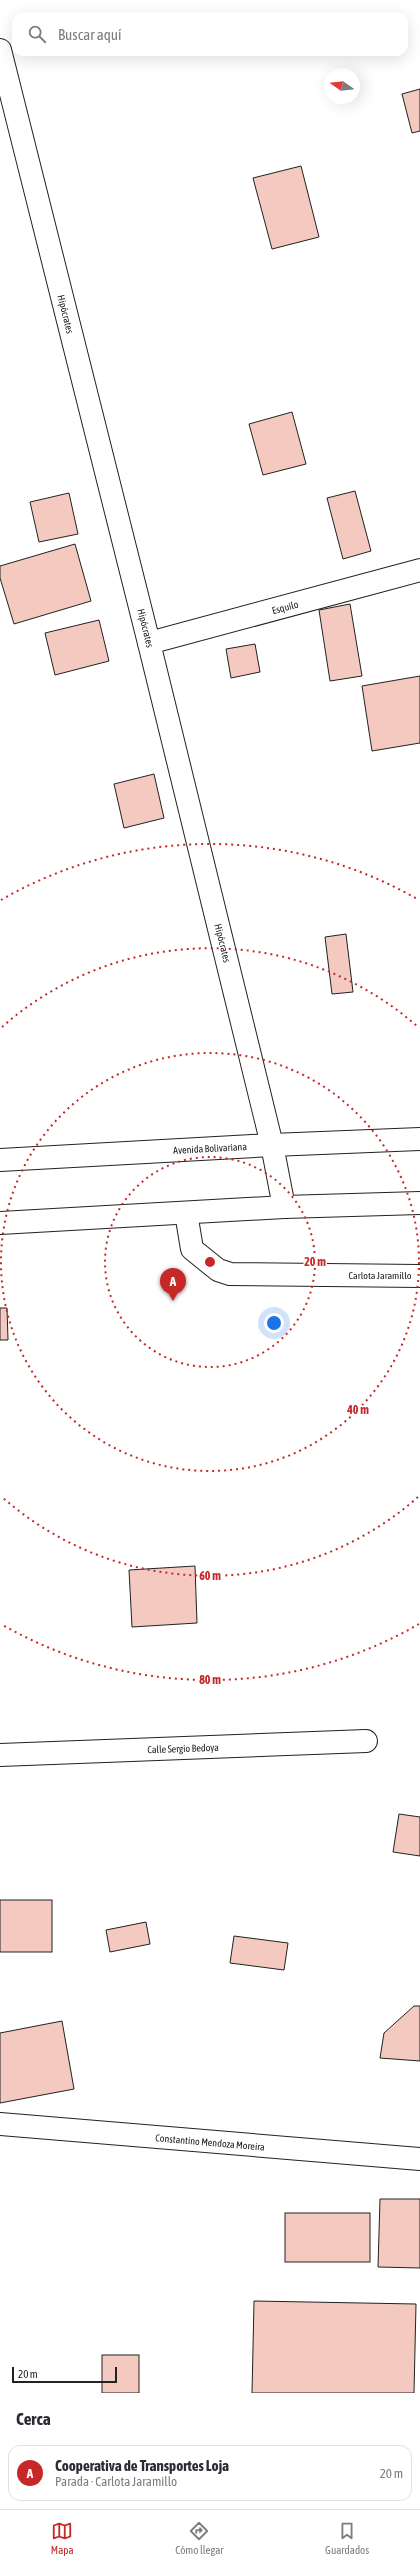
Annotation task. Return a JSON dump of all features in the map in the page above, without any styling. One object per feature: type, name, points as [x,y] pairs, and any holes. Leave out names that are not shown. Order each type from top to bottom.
[{"type":"main road","name":"Hipócrates","points":[[0,50],[2,74],[150,643],[272,1145],[284,1208]]},
{"type":"main road","name":"Esquilo","points":[[150,643],[420,570]]},
{"type":"main road","name":"Avenida Bolivariana","points":[[0,1160],[272,1145],[420,1139]]},
{"type":"main road","points":[[0,1223],[284,1208],[420,1203]]},
{"type":"main road","name":"Carlota Jaramillo","points":[[186,1213],[192,1249],[218,1270],[230,1274],[420,1276]]},
{"type":"main road","name":"Calle Sergio Bedoya","points":[[0,1755],[366,1741]]},
{"type":"main road","name":"Constantino Mendoza Moreira","points":[[0,2124],[420,2159]]},
{"type":"building","points":[[420,89],[420,131],[412,133],[402,94]]},
{"type":"building","points":[[301,166],[319,237],[272,249],[253,178]]},
{"type":"building","points":[[292,412],[306,464],[263,475],[249,424]]},
{"type":"building","points":[[355,491],[371,551],[343,559],[327,498]]},
{"type":"building","points":[[69,493],[78,534],[39,542],[30,502]]},
{"type":"building","points":[[75,544],[91,601],[14,624],[0,578],[0,566]]},
{"type":"building","points":[[350,604],[362,676],[330,681],[319,610]]},
{"type":"building","points":[[99,620],[109,661],[55,675],[45,633]]},
{"type":"building","points":[[255,644],[260,672],[231,678],[226,649]]},
{"type":"building","points":[[420,676],[420,743],[372,751],[362,686]]},
{"type":"building","points":[[154,774],[164,818],[124,828],[114,784]]},
{"type":"building","points":[[346,934],[353,992],[332,994],[325,937]]},
{"type":"building","points":[[0,1308],[7,1308],[8,1340],[0,1340]]},
{"type":"building","points":[[195,1566],[197,1623],[132,1627],[129,1570]]},
{"type":"building","points":[[399,1814],[420,1817],[420,1856],[393,1852]]},
{"type":"building","points":[[0,1900],[52,1900],[52,1952],[0,1952]]},
{"type":"building","points":[[146,1922],[150,1944],[110,1952],[106,1930]]},
{"type":"building","points":[[234,1936],[288,1943],[284,1970],[230,1963]]},
{"type":"building","points":[[414,2006],[420,2006],[420,2061],[380,2058],[384,2033]]},
{"type":"building","points":[[62,2021],[74,2089],[0,2103],[0,2033]]},
{"type":"building","points":[[380,2199],[420,2199],[420,2268],[378,2267]]},
{"type":"building","points":[[285,2213],[370,2213],[370,2262],[285,2262]]},
{"type":"building","points":[[254,2301],[416,2304],[414,2393],[252,2393]]},
{"type":"building","points":[[102,2355],[139,2355],[139,2393],[102,2393]]},
{"type":"place","name":"Cooperativa de Transportes Loja","points":[[173,1301]]}]
